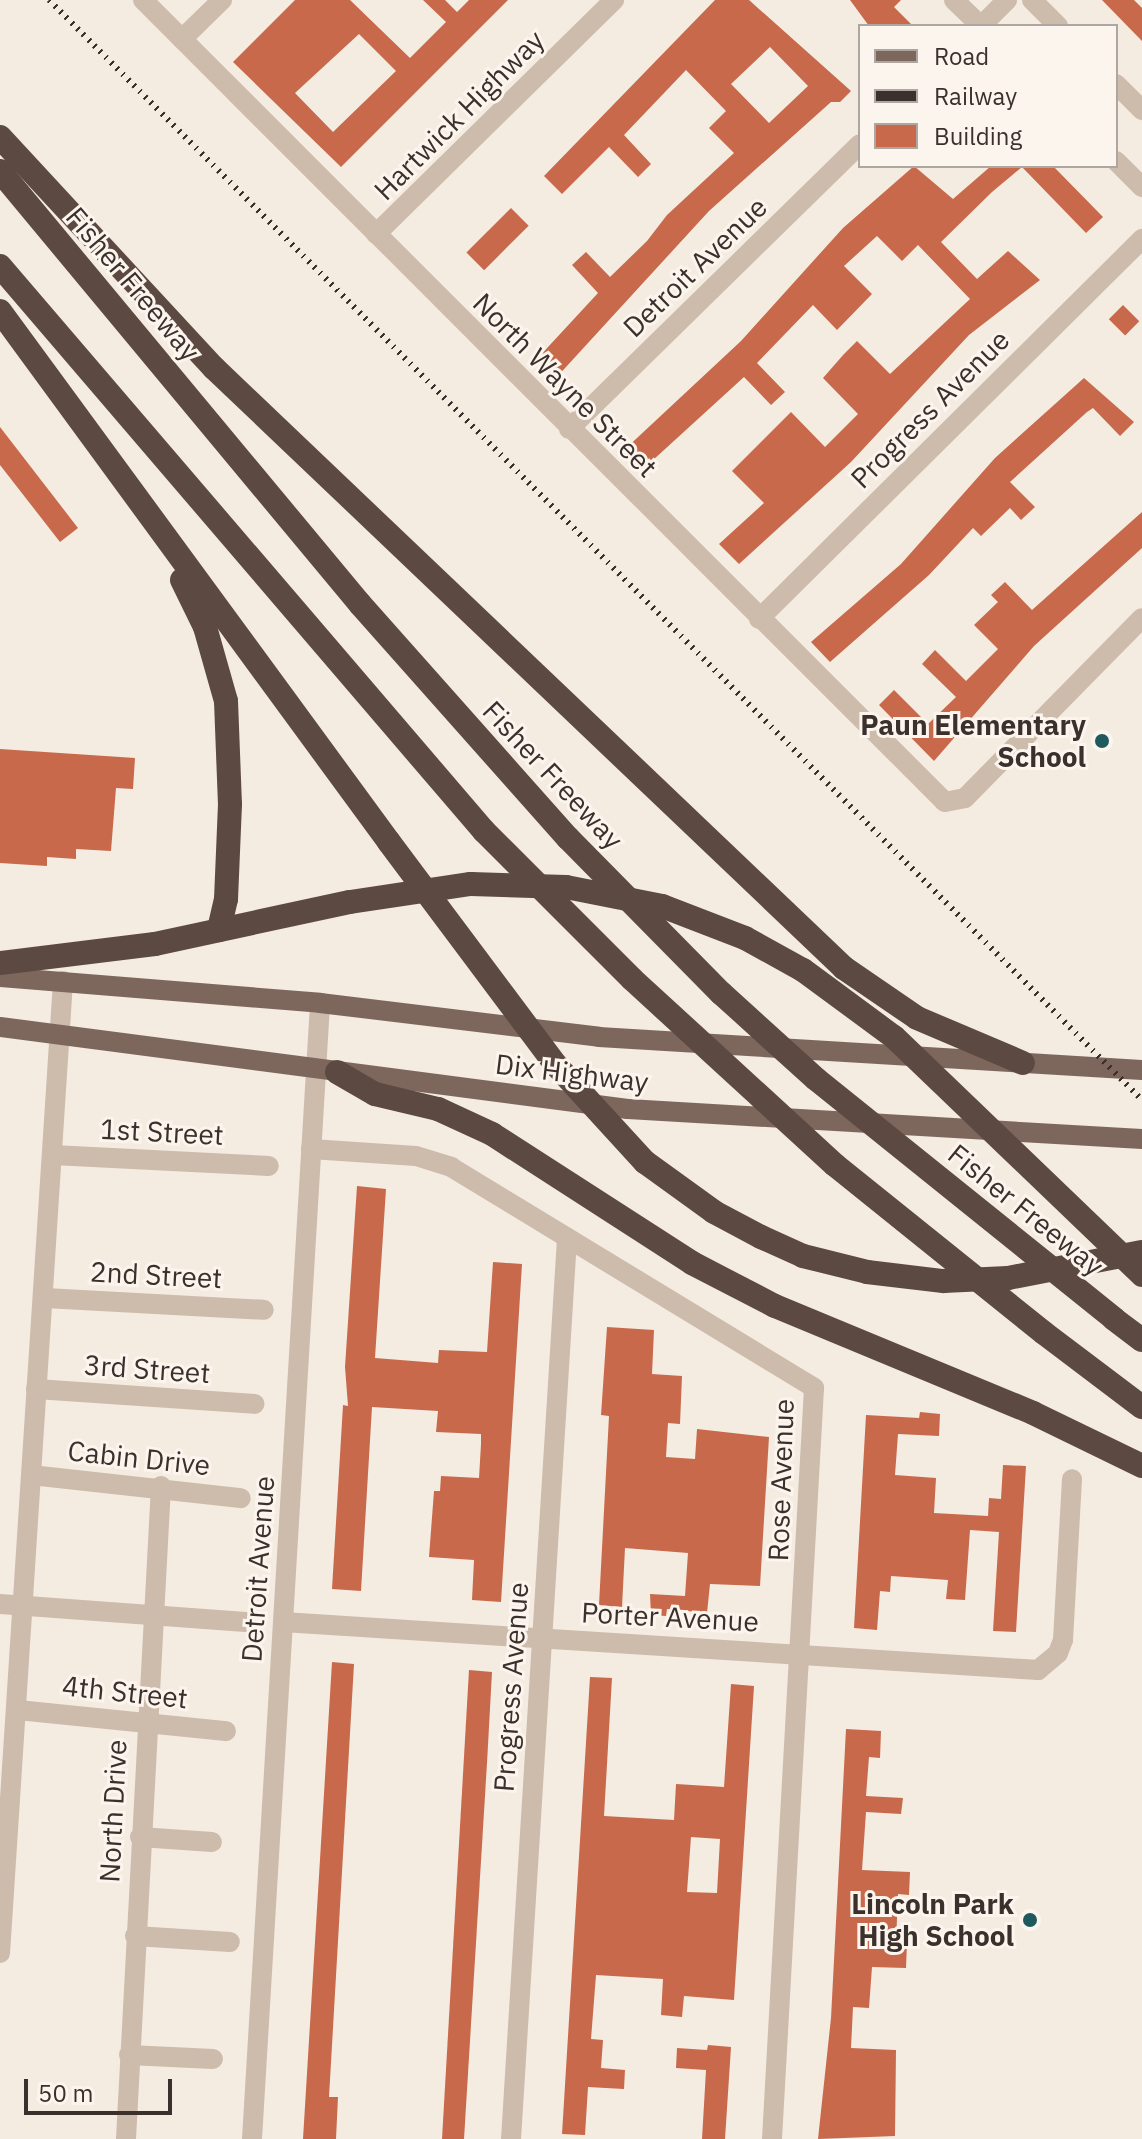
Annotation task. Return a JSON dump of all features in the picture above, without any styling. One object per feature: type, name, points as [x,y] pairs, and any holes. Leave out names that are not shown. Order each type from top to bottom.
[{"type":"highway","points":[[0,137],[214,368],[844,968],[917,1018],[1023,1063]]},
{"type":"highway","name":"Fisher Freeway","points":[[0,171],[360,604],[568,838],[721,993],[816,1079],[1142,1340]]},
{"type":"highway","points":[[0,266],[484,831],[632,979],[835,1165],[1044,1333],[1142,1407]]},
{"type":"highway","points":[[0,311],[155,528],[556,1065],[645,1162],[714,1212],[761,1237],[803,1256],[867,1272],[943,1281],[1008,1278],[1142,1252]]},
{"type":"highway","points":[[155,528],[205,627],[226,701],[230,804],[226,899],[219,930]]},
{"type":"highway","points":[[0,963],[155,944],[471,884],[566,887],[662,906],[745,938],[803,970],[894,1037],[1142,1275]]},
{"type":"highway","points":[[327,1070],[375,1094],[438,1109],[492,1134],[692,1263],[775,1306],[1033,1413],[1142,1466]]},
{"type":"main road","name":"Dix Highway","points":[[0,977],[320,1003],[599,1037],[1142,1070]]},
{"type":"main road","name":"Dix Highway","points":[[0,1027],[628,1109],[1142,1139]]},
{"type":"street","name":"North Wayne Street","points":[[143,0],[929,790],[951,803],[965,798],[1142,618]]},
{"type":"street","points":[[182,39],[222,0]]},
{"type":"street","name":"Hartwick Highway","points":[[376,234],[614,0]]},
{"type":"street","points":[[954,0],[979,24]]},
{"type":"street","points":[[983,24],[1007,0]]},
{"type":"street","points":[[1032,0],[1056,24]]},
{"type":"street","points":[[1118,86],[1142,110]]},
{"type":"street","name":"Detroit Avenue","points":[[569,429],[858,146]]},
{"type":"street","points":[[1118,163],[1142,187]]},
{"type":"street","name":"Progress Avenue","points":[[759,619],[1142,239]]},
{"type":"street","points":[[0,1953],[18,1710],[36,1389],[45,1298],[63,981]]},
{"type":"street","name":"Detroit Avenue","points":[[252,2139],[311,1149],[327,1070],[320,1003]]},
{"type":"street","name":"Rose Avenue","points":[[311,1149],[436,1160],[814,1388],[772,2139]]},
{"type":"street","name":"1st Street","points":[[53,1155],[269,1166]]},
{"type":"street","name":"Progress Avenue","points":[[511,2139],[567,1238]]},
{"type":"street","name":"2nd Street","points":[[45,1298],[264,1310]]},
{"type":"street","name":"3rd Street","points":[[36,1389],[254,1404]]},
{"type":"street","name":"Cabin Drive","points":[[31,1475],[161,1486],[241,1498]]},
{"type":"street","name":"Porter Avenue","points":[[283,1622],[1038,1670],[1049,1662],[1063,1640],[1072,1479]]},
{"type":"street","name":"North Drive","points":[[126,2139],[145,1722],[161,1486]]},
{"type":"street","points":[[0,1604],[245,1622]]},
{"type":"street","name":"4th Street","points":[[18,1710],[226,1731]]},
{"type":"street","points":[[140,1837],[212,1842]]},
{"type":"street","points":[[135,1936],[230,1942]]},
{"type":"street","points":[[129,2055],[213,2059]]},
{"type":"building","points":[[295,0],[350,0],[410,58],[446,22],[423,0],[445,0],[457,12],[469,0],[508,0],[341,167],[233,62]],"holes":[[[359,34],[396,71],[333,132],[295,93]]]},
{"type":"building","points":[[715,0],[749,0],[851,91],[840,102],[831,102],[709,211],[555,379],[536,360],[598,293],[572,265],[586,252],[610,277],[647,241],[667,215],[734,153],[709,128],[726,111],[686,70],[624,135],[651,164],[638,177],[609,147],[562,194],[544,176]],"holes":[[[770,47],[808,86],[769,123],[731,84]]]},
{"type":"building","points":[[850,0],[901,0],[894,7],[911,24],[868,24]]},
{"type":"building","points":[[1102,0],[1134,0],[1142,8],[1142,41]]},
{"type":"building","points":[[912,168],[916,168],[953,199],[989,168],[1021,168],[941,242],[977,279],[1008,251],[1040,280],[969,335],[851,462],[739,564],[719,544],[764,503],[732,471],[791,412],[825,447],[858,414],[823,378],[844,354],[857,341],[890,374],[970,299],[918,245],[902,261],[877,236],[844,266],[872,294],[837,330],[813,305],[757,363],[785,392],[771,405],[744,377],[641,471],[622,452],[741,341],[843,228]]},
{"type":"building","points":[[1023,168],[1055,168],[1103,217],[1086,233]]},
{"type":"building","points":[[511,208],[529,226],[484,270],[466,253]]},
{"type":"building","points":[[1123,305],[1139,321],[1125,335],[1109,319]]},
{"type":"building","points":[[1084,378],[1134,422],[1120,436],[1093,408],[1087,412],[1010,482],[1035,507],[1021,520],[1010,508],[981,536],[973,528],[929,575],[830,662],[811,642],[901,564],[995,458]]},
{"type":"building","points":[[0,427],[78,528],[60,542],[0,465]]},
{"type":"building","points":[[1142,512],[1142,548],[1034,646],[934,761],[879,705],[894,690],[928,724],[956,697],[922,664],[935,650],[966,681],[998,649],[974,625],[998,602],[991,595],[1005,582],[1032,610]]},
{"type":"building","points":[[0,749],[135,758],[133,789],[116,788],[111,851],[76,849],[76,859],[47,857],[47,866],[0,863]]},
{"type":"building","points":[[357,1186],[386,1189],[375,1358],[438,1363],[439,1350],[487,1352],[493,1262],[522,1264],[501,1602],[472,1600],[474,1560],[429,1557],[434,1491],[440,1491],[441,1476],[479,1478],[481,1434],[436,1432],[438,1411],[372,1407],[361,1591],[332,1589],[343,1405],[348,1406],[345,1367]]},
{"type":"building","points":[[607,1327],[654,1330],[652,1374],[682,1376],[680,1424],[668,1423],[666,1457],[695,1459],[697,1429],[769,1437],[760,1586],[710,1584],[707,1613],[667,1609],[666,1616],[651,1615],[650,1594],[685,1596],[688,1553],[625,1548],[622,1607],[599,1605],[609,1416],[601,1415]]},
{"type":"building","points":[[920,1412],[940,1414],[939,1436],[898,1434],[895,1475],[936,1478],[934,1513],[988,1516],[989,1498],[1001,1499],[1003,1465],[1026,1466],[1016,1632],[993,1631],[999,1532],[970,1530],[965,1600],[946,1599],[948,1580],[891,1576],[890,1592],[880,1591],[877,1630],[854,1628],[866,1415],[919,1418]]},
{"type":"building","points":[[332,1662],[354,1664],[329,2097],[338,2097],[336,2139],[303,2139]]},
{"type":"building","points":[[469,1670],[492,1672],[487,1763],[464,2139],[442,2139]]},
{"type":"building","points":[[590,1677],[612,1678],[604,1816],[674,1820],[676,1784],[724,1787],[731,1684],[754,1686],[734,2000],[684,1996],[682,2017],[661,2015],[663,1979],[596,1975],[591,2039],[603,2040],[601,2068],[625,2070],[624,2089],[588,2087],[585,2135],[562,2134]],"holes":[[[691,1837],[720,1839],[717,1893],[687,1892]]]},
{"type":"building","points":[[846,1729],[881,1731],[880,1758],[869,1757],[866,1796],[903,1798],[901,1814],[866,1812],[862,1870],[910,1872],[909,1895],[898,1894],[896,1943],[907,1943],[906,1968],[872,1967],[869,2008],[853,2007],[851,2048],[896,2050],[895,2136],[818,2139],[831,2018]]},
{"type":"building","points":[[708,2045],[731,2047],[725,2139],[702,2139],[706,2070],[676,2068],[677,2048],[707,2050]]},
{"type":"railway","points":[[49,0],[1142,1100]]},
{"type":"place","name":"Paun Elementary School","points":[[1102,741]]},
{"type":"place","name":"Lincoln Park High School","points":[[1030,1920]]}]
